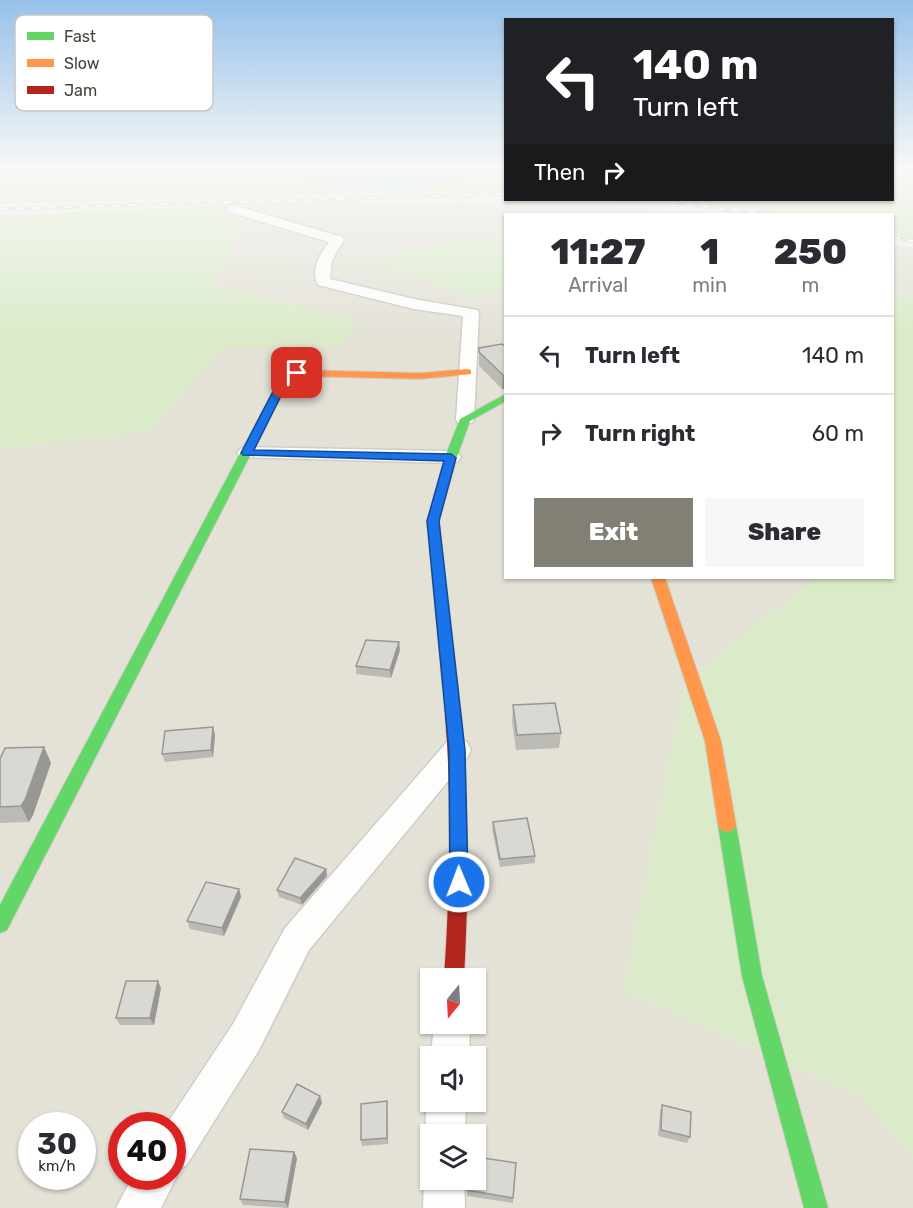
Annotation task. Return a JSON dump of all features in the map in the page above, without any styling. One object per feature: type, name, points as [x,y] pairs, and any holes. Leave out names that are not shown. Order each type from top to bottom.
[{"type":"street","points":[[284,223],[337,240],[328,251],[321,276],[323,282],[414,304],[471,313],[465,419],[433,521],[457,750],[459,903],[455,968]]},
{"type":"street","points":[[0,924],[285,378],[297,373],[420,376],[468,372]]},
{"type":"street","points":[[465,419],[504,398]]},
{"type":"street","points":[[247,453],[451,458]]},
{"type":"street","points":[[658,579],[713,741],[752,976],[816,1208]]},
{"type":"street","points":[[186,1130],[246,1037],[297,939],[457,750]]},
{"type":"street","points":[[137,1208],[148,1190]]},
{"type":"street","points":[[444,1190],[444,1208]]},
{"type":"shaded area","points":[[249,223],[504,223],[504,240],[460,239],[475,298],[504,290],[504,579],[815,579],[685,681],[623,990],[865,1099],[913,1160],[913,1208],[0,1208],[0,449],[152,431],[219,348],[341,345],[358,321],[210,284]]},
{"type":"shaded area","points":[[894,244],[913,248],[913,297],[894,293]]},
{"type":"green space","points":[[0,223],[249,223],[210,284],[358,321],[341,345],[219,349],[152,431],[0,449]]},
{"type":"green space","points":[[894,223],[913,223],[913,239],[894,234]]},
{"type":"green space","points":[[460,239],[504,240],[504,290],[475,298],[372,260]]},
{"type":"green space","points":[[894,293],[913,297],[913,1160],[865,1099],[623,990],[685,681],[815,579],[894,579]]},
{"type":"building","points":[[504,346],[504,375],[479,352],[479,348]]},
{"type":"building","points":[[366,640],[399,642],[390,670],[356,666]]},
{"type":"building","points":[[555,703],[561,733],[517,735],[513,705]]},
{"type":"building","points":[[213,727],[211,750],[162,754],[165,731]]},
{"type":"building","points":[[44,747],[21,806],[0,807],[0,759],[5,748]]},
{"type":"building","points":[[527,818],[535,856],[500,859],[493,822]]},
{"type":"building","points":[[295,858],[326,869],[300,898],[277,890]]},
{"type":"building","points":[[206,882],[239,889],[222,928],[187,921]]},
{"type":"building","points":[[126,981],[158,981],[150,1018],[116,1018]]},
{"type":"building","points":[[297,1084],[320,1096],[306,1124],[282,1112]]},
{"type":"building","points":[[387,1101],[387,1138],[361,1140],[361,1104]]},
{"type":"building","points":[[662,1105],[691,1112],[690,1137],[661,1130]]},
{"type":"building","points":[[250,1149],[294,1152],[285,1202],[240,1199]]},
{"type":"building","points":[[486,1158],[516,1163],[513,1198],[467,1190],[486,1190]]},
{"type":"railway","points":[[894,237],[913,241]]},
{"type":"traffic: fast","points":[[453,714],[433,521],[451,457],[465,419],[504,398]]},
{"type":"traffic: fast","points":[[0,924],[274,399]]},
{"type":"traffic: fast","points":[[727,825],[752,976],[816,1208]]},
{"type":"traffic: slow","points":[[274,399],[285,378],[297,373],[420,376],[468,372]]},
{"type":"traffic: slow","points":[[658,579],[713,741],[727,825]]},
{"type":"traffic: jam","points":[[453,714],[458,780],[459,846],[455,968]]},
{"type":"route","points":[[297,373],[285,378],[247,453],[451,458],[433,521],[457,750],[459,882]]}]
